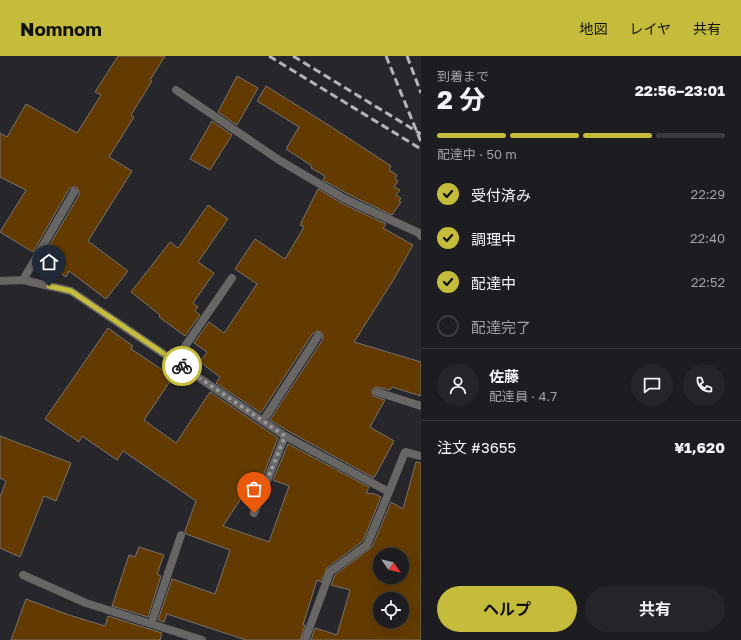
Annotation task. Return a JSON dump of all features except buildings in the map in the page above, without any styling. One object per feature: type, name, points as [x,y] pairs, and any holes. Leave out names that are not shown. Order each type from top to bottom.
[{"type":"street","points":[[176,90],[279,160],[345,199],[419,233],[421,236]]},
{"type":"street","points":[[23,280],[74,192]]},
{"type":"street","points":[[175,361],[232,278]]},
{"type":"street","points":[[0,281],[23,280],[71,291],[285,436],[389,492]]},
{"type":"street","points":[[263,421],[318,336]]},
{"type":"street","points":[[377,392],[421,406]]},
{"type":"street","points":[[254,513],[285,436]]},
{"type":"street","points":[[305,640],[330,572],[367,545],[405,452],[421,456]]},
{"type":"street","points":[[150,624],[181,535]]},
{"type":"street","points":[[23,575],[86,603],[202,640]]},
{"type":"railway","points":[[269,56],[421,149]]},
{"type":"railway","points":[[293,56],[421,134]]},
{"type":"railway","points":[[386,56],[421,142]]},
{"type":"railway","points":[[407,56],[421,93]]},
{"type":"way so far","points":[[182,366],[285,436],[254,513]]},
{"type":"route","points":[[49,286],[71,291],[182,366]]}]
